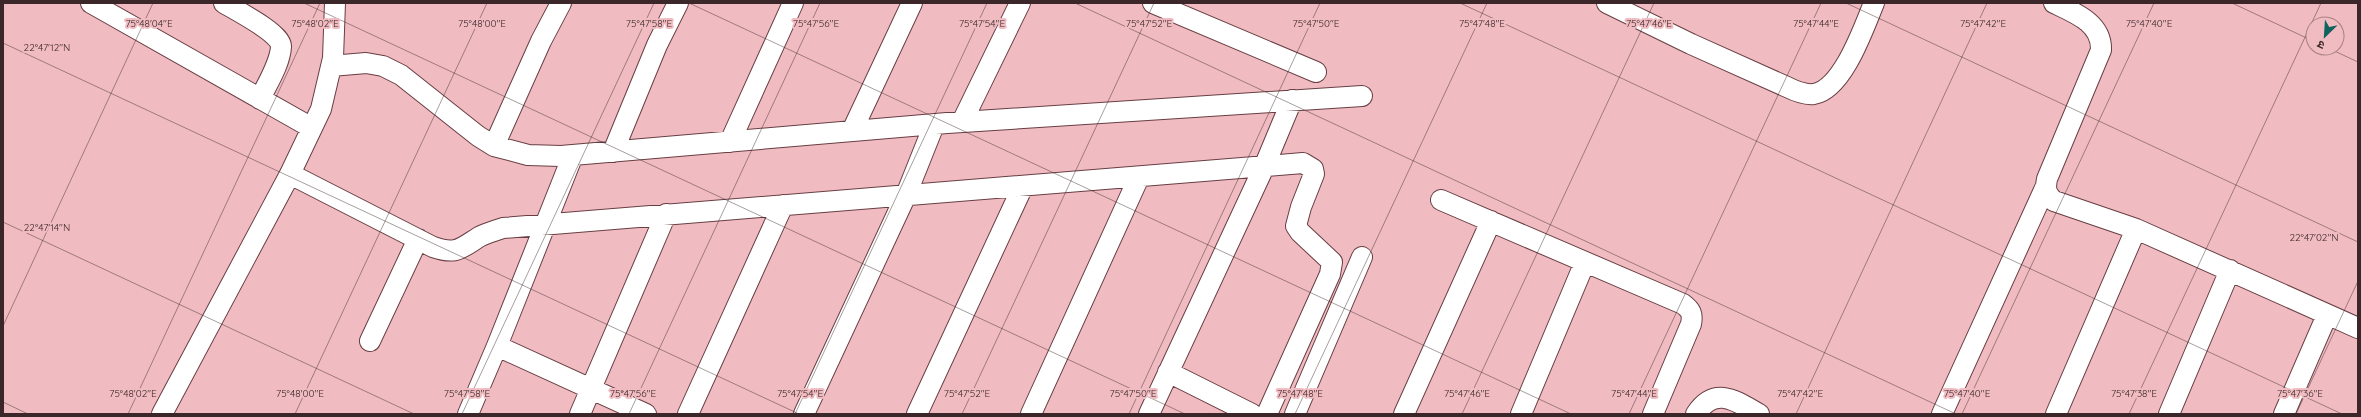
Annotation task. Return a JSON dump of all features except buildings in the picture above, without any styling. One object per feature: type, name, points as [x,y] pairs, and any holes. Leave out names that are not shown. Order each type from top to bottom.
[{"type":"street","points":[[91,3],[312,128]]},
{"type":"street","points":[[224,3],[271,32],[280,40],[282,46],[278,58],[260,99]]},
{"type":"street","points":[[162,414],[290,174],[312,128],[326,92],[331,66],[335,3]]},
{"type":"street","points":[[494,146],[541,41],[561,3]]},
{"type":"street","points":[[613,152],[657,45],[678,3]]},
{"type":"street","points":[[730,142],[794,3]]},
{"type":"street","points":[[852,131],[912,3]]},
{"type":"street","points":[[962,122],[1020,3]]},
{"type":"street","points":[[1153,3],[1316,72]]},
{"type":"street","points":[[1607,3],[1773,81],[1802,93],[1813,94],[1822,92],[1838,76],[1853,51],[1874,3]]},
{"type":"street","points":[[1942,414],[2045,188],[2047,179],[2101,50],[2101,40],[2097,30],[2087,21],[2054,3]]},
{"type":"street","points":[[331,66],[366,63],[383,66],[401,75],[478,136],[494,146],[528,156],[613,152],[962,122],[1362,96]]},
{"type":"street","points":[[1149,414],[1264,167],[1292,100]]},
{"type":"street","points":[[804,414],[906,195],[934,125]]},
{"type":"street","points":[[468,414],[497,346],[573,155]]},
{"type":"street","points":[[290,174],[418,240],[433,247],[453,252],[467,246],[480,236],[503,228],[1304,163],[1314,169],[1314,174],[1301,207],[1296,226],[1300,232],[1332,262],[1330,274],[1267,414]]},
{"type":"street","points":[[1031,414],[1139,177]]},
{"type":"street","points":[[917,414],[1023,186]]},
{"type":"street","points":[[2045,188],[2048,196],[2054,201],[2136,229],[2358,328]]},
{"type":"street","points":[[1441,200],[1683,304],[1690,309],[1693,317],[1691,324],[1653,414]]},
{"type":"street","points":[[688,414],[783,205]]},
{"type":"street","points":[[580,414],[666,214]]},
{"type":"street","points":[[1404,414],[1491,221]]},
{"type":"street","points":[[2056,414],[2136,229]]},
{"type":"street","points":[[370,341],[418,240]]},
{"type":"street","points":[[1295,414],[1362,257]]},
{"type":"street","points":[[1521,414],[1584,262]]},
{"type":"street","points":[[2169,414],[2230,270]]},
{"type":"street","points":[[2284,414],[2327,315]]},
{"type":"street","points":[[497,346],[646,414]]},
{"type":"street","points":[[1168,372],[1252,414]]},
{"type":"street","points":[[1696,414],[1704,404],[1718,397],[1734,400],[1759,414]]}]
